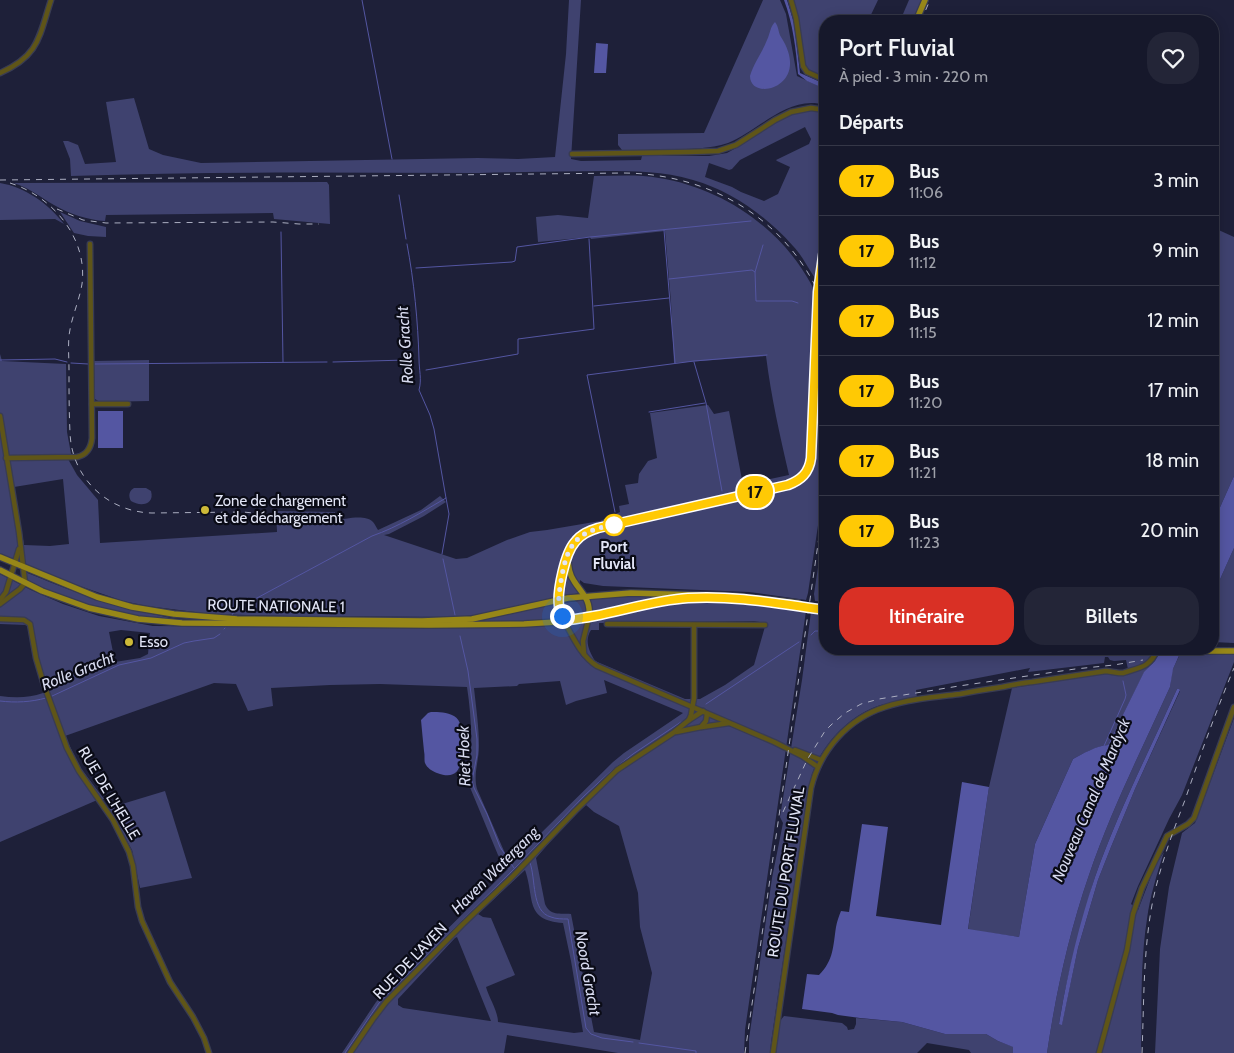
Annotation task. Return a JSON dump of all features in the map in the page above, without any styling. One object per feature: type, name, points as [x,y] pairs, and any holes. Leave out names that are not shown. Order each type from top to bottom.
[{"type":"main road","points":[[919,15],[925,0]]},
{"type":"main road","points":[[564,621],[560,611],[559,600],[564,566],[568,551],[577,539],[585,533],[788,485],[805,475],[811,458],[819,285]]},
{"type":"main road","points":[[568,551],[570,571],[574,581],[585,596],[589,607],[588,617]]},
{"type":"main road","name":"ROUTE NATIONALE 1","points":[[0,558],[23,569],[92,595],[125,605],[181,615],[224,619],[451,620],[486,616],[585,596],[643,592],[754,597],[798,604]]},
{"type":"main road","name":"ROUTE NATIONALE 1","points":[[0,570],[62,599],[90,608],[124,616],[166,622],[429,626],[513,624],[564,621],[649,603],[688,598],[744,599],[798,604]]},
{"type":"main road","points":[[579,587],[602,595]]},
{"type":"main road","points":[[798,604],[819,607]]},
{"type":"street","points":[[0,73],[18,64],[32,50],[42,32],[50,0]]},
{"type":"street","points":[[790,0],[796,18],[803,66],[807,72],[819,77]]},
{"type":"street","points":[[572,154],[718,151],[729,148],[786,114],[808,108],[819,109]]},
{"type":"street","points":[[6,458],[74,457],[85,454],[92,443],[90,244]]},
{"type":"street","points":[[92,404],[128,404]]},
{"type":"street","points":[[0,416],[19,532],[25,583],[20,589],[0,602]]},
{"type":"street","points":[[0,602],[12,575],[20,545]]},
{"type":"street","points":[[12,575],[19,574],[23,569]]},
{"type":"street","points":[[585,655],[583,641],[588,617]]},
{"type":"street","name":"RUE DE L'HELLE","points":[[0,619],[24,620],[29,623],[48,697],[75,763],[111,817],[128,850],[133,866],[138,908],[143,924],[170,982],[192,1014],[209,1053]]},
{"type":"street","points":[[564,621],[585,655],[600,667],[774,742],[821,760]]},
{"type":"street","points":[[607,624],[765,625]]},
{"type":"street","name":"RUE DE L'AVEN","points":[[350,1053],[374,1016],[386,1002],[513,876],[566,819],[617,770],[673,733],[691,716],[694,698],[694,625]]},
{"type":"street","name":"ROUTE DU PORT FLUVIAL","points":[[773,1053],[808,801],[821,760],[846,729],[864,716],[884,707],[1019,683],[1102,671],[1121,673],[1145,666],[1152,660],[1154,655]]},
{"type":"street","points":[[1099,1053],[1127,950],[1133,914],[1142,888],[1167,836],[1188,824],[1194,818],[1234,707]]},
{"type":"street","points":[[701,727],[706,721],[705,712]]},
{"type":"street","name":"RUE DE L'AVEN","points":[[686,722],[705,712]]},
{"type":"street","name":"RUE DE L'AVEN","points":[[673,733],[729,723]]},
{"type":"street","points":[[774,742],[802,756],[818,767]]},
{"type":"shaded area","points":[[569,0],[581,0],[571,159],[581,161],[641,160],[642,156],[709,156],[727,153],[779,120],[801,111],[819,111],[819,284],[798,252],[783,235],[760,215],[721,191],[682,177],[649,172],[616,171],[224,173],[71,176],[70,159],[63,141],[78,145],[85,164],[116,162],[106,102],[134,98],[149,149],[163,155],[201,163],[555,157],[566,54]],"holes":[[[805,127],[811,139],[809,144],[776,160],[790,167],[778,194],[764,201],[705,177],[709,163],[729,170],[732,169],[740,160]]]},
{"type":"shaded area","points":[[763,0],[780,0],[786,14],[797,76],[819,86],[819,104],[811,103],[786,109],[728,143],[707,148],[622,150],[618,145],[618,134],[704,133]]},
{"type":"shaded area","points":[[792,0],[878,0],[871,15],[819,15],[819,76],[805,66]]},
{"type":"shaded area","points":[[909,0],[929,0],[922,15],[903,15]]},
{"type":"shaded area","points":[[594,176],[643,176],[659,178],[687,184],[713,194],[738,208],[761,224],[782,243],[799,265],[819,302],[819,519],[806,600],[749,592],[603,586],[584,583],[580,580],[579,593],[479,615],[451,617],[211,614],[123,601],[71,583],[0,554],[0,354],[2,361],[66,364],[67,432],[72,459],[68,459],[77,475],[98,500],[100,543],[277,532],[276,511],[335,512],[335,521],[365,518],[373,522],[378,530],[421,510],[440,496],[446,502],[424,516],[384,535],[456,559],[467,558],[530,532],[600,521],[620,512],[619,506],[629,504],[625,485],[638,483],[639,474],[648,461],[657,458],[650,413],[708,405],[714,414],[729,411],[743,485],[789,475],[773,401],[766,356],[674,363],[665,231],[591,239],[590,237],[538,242],[536,217],[558,215],[588,218]],"holes":[[[63,479],[69,544],[50,546],[24,545],[14,487]]]},
{"type":"shaded area","points":[[327,182],[329,185],[330,224],[274,219],[273,213],[106,215],[105,221],[85,218],[66,211],[13,183]]},
{"type":"shaded area","points":[[0,183],[27,192],[44,203],[64,224],[55,219],[0,220]]},
{"type":"shaded area","points":[[60,212],[80,221],[106,227],[106,237],[74,233]]},
{"type":"shaded area","points":[[1219,230],[1234,237],[1234,476],[1219,510]]},
{"type":"shaded area","points":[[149,360],[149,401],[100,402],[95,399],[94,361]]},
{"type":"shaded area","points":[[134,488],[146,488],[151,491],[152,496],[149,502],[138,504],[131,501],[130,494]]},
{"type":"shaded area","points":[[1234,548],[1234,643],[1219,642],[1219,582]]},
{"type":"shaded area","points":[[819,561],[819,601],[815,601],[814,594]]},
{"type":"shaded area","points":[[25,572],[110,603],[182,621],[143,618],[76,602],[26,582]]},
{"type":"shaded area","points":[[0,574],[63,604],[99,616],[153,626],[396,628],[550,626],[572,624],[664,604],[693,601],[742,603],[806,611],[745,1030],[744,1053],[618,1053],[507,1035],[504,1053],[342,1053],[376,1002],[508,869],[498,855],[469,785],[468,771],[471,734],[467,687],[380,684],[271,688],[273,706],[248,711],[236,684],[214,683],[65,736],[79,766],[104,799],[95,801],[0,842],[0,696],[22,697],[43,693],[27,625],[0,624]],"holes":[[[754,621],[766,623],[754,665],[700,699],[685,699],[595,661],[589,650],[588,638],[591,630],[599,630],[599,623]],[[121,630],[150,633],[148,654],[140,658],[115,662],[109,632]],[[604,680],[683,713],[613,762],[512,864],[504,851],[477,789],[479,739],[474,688],[560,681],[566,705],[607,693]],[[586,805],[594,812],[619,826],[638,893],[640,927],[652,973],[640,1040],[594,1032],[571,914],[553,912],[545,904],[536,858],[567,822]],[[525,870],[536,912],[551,921],[563,923],[583,1032],[574,1033],[498,1022],[497,1013],[486,987],[515,975],[491,918],[478,914]],[[457,937],[491,1021],[403,1008],[398,1005],[398,999]]]},
{"type":"shaded area","points":[[637,594],[668,596],[668,598],[567,617],[533,621],[492,622],[479,620],[554,604]]},
{"type":"shaded area","points":[[811,612],[819,613],[819,655],[1158,655],[1144,673],[1108,745],[1095,748],[1073,759],[1035,844],[1019,937],[968,930],[989,787],[1012,688],[1106,673],[1119,676],[1129,674],[1126,660],[1114,661],[1105,657],[1104,663],[1028,672],[1030,668],[916,690],[917,698],[875,707],[845,725],[822,753],[812,774],[807,796],[770,1053],[749,1053],[749,1039],[772,878],[783,823],[780,817]]},
{"type":"shaded area","points":[[1234,654],[1234,662],[1182,795],[1169,819],[1131,904],[1138,910],[1155,866],[1164,852],[1148,910],[1145,936],[1142,969],[1141,1053],[1047,1053],[1064,963],[1089,875],[1117,803],[1170,687],[1172,671],[1180,655]],"holes":[[[1177,689],[1180,691],[1135,789],[1098,880],[1078,948],[1062,1024],[1059,1024],[1070,968],[1095,877],[1134,782]]]},
{"type":"shaded area","points":[[1234,718],[1234,1053],[1155,1053],[1160,949],[1169,887],[1182,833],[1195,823]]},
{"type":"shaded area","points":[[165,791],[192,878],[140,888],[132,850],[109,808]]},
{"type":"shaded area","points":[[784,1016],[842,1023],[848,1030],[854,1029],[856,1018],[902,1022],[945,1034],[986,1034],[1014,1047],[1013,1053],[971,1053],[969,1050],[927,1043],[917,1053],[776,1053],[780,1021]]},
{"type":"water","points":[[784,0],[787,0],[794,23],[800,73],[819,81],[819,86],[798,74],[790,18]]},
{"type":"water","points":[[775,22],[789,54],[790,68],[785,78],[778,85],[768,89],[759,88],[753,84],[750,76]]},
{"type":"water","points":[[596,43],[608,44],[606,73],[594,73]]},
{"type":"water","points":[[98,411],[123,411],[123,448],[98,448]]},
{"type":"water","points":[[1234,476],[1234,548],[1219,582],[1219,510]]},
{"type":"water","name":"Nouveau Canal de Mardyck","points":[[1158,655],[1179,655],[1173,669],[1170,687],[1117,803],[1089,875],[1064,963],[1047,1053],[1013,1053],[1013,1047],[986,1034],[945,1034],[902,1022],[802,1009],[807,974],[819,975],[828,964],[832,952],[836,925],[841,911],[849,912],[862,824],[888,827],[876,916],[941,925],[962,782],[989,787],[968,929],[1019,937],[1035,844],[1073,759],[1095,748],[1108,745],[1144,672],[1155,661]]},
{"type":"water","points":[[1177,689],[1180,690],[1135,789],[1098,880],[1078,948],[1062,1025],[1059,1024],[1074,950],[1095,877],[1124,805]]},
{"type":"water","points":[[431,712],[443,712],[454,716],[461,726],[462,755],[460,766],[454,774],[444,775],[435,772],[428,768],[425,763],[421,720]]},
{"type":"waterway","name":"Rolle Gracht","points":[[362,0],[392,159]]},
{"type":"waterway","name":"Rolle Gracht","points":[[399,195],[406,239]]},
{"type":"waterway","points":[[416,268],[512,262],[515,261],[517,247],[590,237],[751,221]]},
{"type":"waterway","points":[[664,230],[675,363]]},
{"type":"waterway","points":[[281,232],[283,362]]},
{"type":"waterway","points":[[426,370],[518,354],[518,339],[594,329],[589,239]]},
{"type":"waterway","name":"Rolle Gracht","points":[[232,615],[235,610],[244,605],[372,536],[410,519],[446,498],[434,429],[419,390],[417,316],[407,244]]},
{"type":"waterway","points":[[763,245],[755,272],[756,301],[792,301],[798,303]]},
{"type":"waterway","points":[[669,279],[752,270],[755,272]]},
{"type":"waterway","points":[[594,306],[669,298]]},
{"type":"waterway","points":[[615,512],[587,375],[694,361],[767,355]]},
{"type":"waterway","points":[[0,360],[55,359],[67,362]]},
{"type":"waterway","points":[[333,362],[407,360]]},
{"type":"waterway","points":[[95,364],[327,362]]},
{"type":"waterway","points":[[694,362],[706,403],[722,491]]},
{"type":"waterway","points":[[71,363],[88,364]]},
{"type":"waterway","points":[[649,412],[705,403]]},
{"type":"waterway","name":"Riet Hoek","points":[[442,554],[449,514],[446,498]]},
{"type":"waterway","name":"Riet Hoek","points":[[443,559],[455,615]]},
{"type":"waterway","name":"Haven Watergang","points":[[811,635],[815,631],[819,631]]},
{"type":"waterway","name":"Rolle Gracht","points":[[50,697],[119,665],[151,658],[184,643],[214,638],[220,634]]},
{"type":"waterway","name":"Riet Hoek","points":[[460,636],[468,671],[477,739],[477,755],[472,781],[500,847],[514,868]]},
{"type":"waterway","name":"Haven Watergang","points":[[706,704],[799,642]]},
{"type":"waterway","name":"Nouveau Canal de Mardyck","points":[[1104,746],[1125,699],[1123,681]]},
{"type":"waterway","name":"Rolle Gracht","points":[[0,701],[23,702],[46,698]]},
{"type":"waterway","name":"Haven Watergang","points":[[345,1053],[379,1003],[517,866],[584,796],[633,754],[681,722]]},
{"type":"waterway","name":"Noord Gracht","points":[[530,863],[535,894],[540,909],[551,917],[568,919],[586,1028],[591,1034],[602,1038],[633,1042]]},
{"type":"waterway","name":"Noord Gracht","points":[[639,1043],[696,1051],[696,1053]]},
{"type":"railway","points":[[924,15],[930,0]]},
{"type":"railway","points":[[0,180],[624,173],[657,176],[689,183],[719,194],[746,209],[771,228],[793,251],[811,278],[819,295]]},
{"type":"railway","points":[[10,183],[40,198],[53,209],[73,235],[79,251],[82,267],[82,284],[71,323],[69,340],[70,432],[77,464],[94,489],[120,506],[136,511],[152,513],[243,512],[274,515]]},
{"type":"railway","points":[[57,209],[83,220],[106,223],[273,222],[319,224]]},
{"type":"railway","points":[[267,515],[332,514]]},
{"type":"railway","points":[[745,1053],[819,537]]},
{"type":"railway","points":[[783,812],[807,760],[825,731],[845,713],[861,704],[879,699],[959,686],[1143,660]]},
{"type":"railway","points":[[1142,1053],[1145,960],[1155,892],[1162,865],[1208,734],[1234,668]]},
{"type":"bus line","name":"17","points":[[819,282],[811,458],[806,474],[788,485],[598,528],[585,533],[573,543],[565,559],[558,603],[564,621],[653,602],[688,598],[755,600],[819,609]]},
{"type":"place","name":"Zone de chargement et de déchargement","points":[[205,510]]},
{"type":"place","name":"Port Fluvial","points":[[614,525]]},
{"type":"place","name":"Esso","points":[[129,642]]},
{"type":"route","points":[[562,616],[559,606],[559,594],[565,561],[573,543],[585,533],[614,525]]}]
